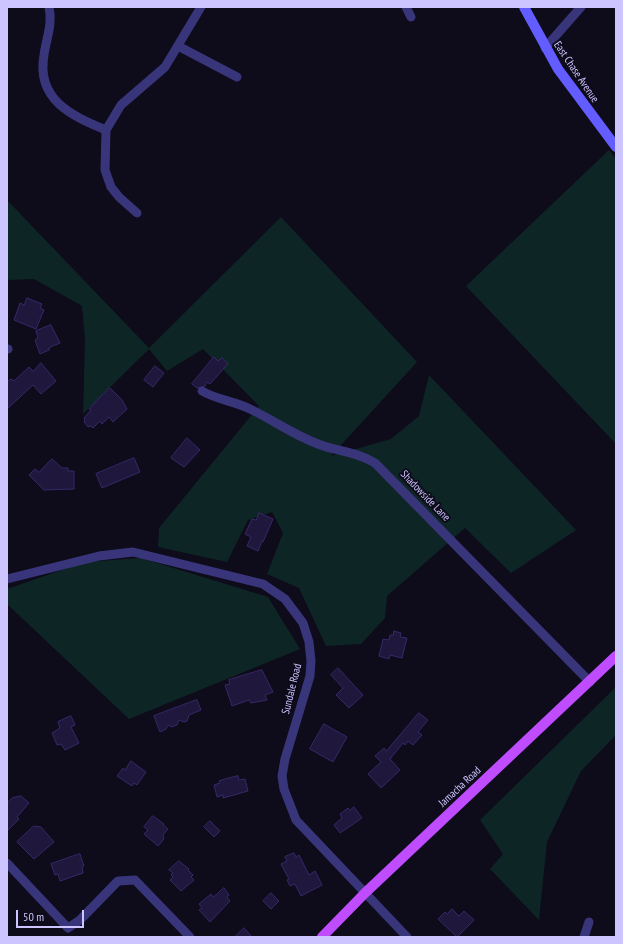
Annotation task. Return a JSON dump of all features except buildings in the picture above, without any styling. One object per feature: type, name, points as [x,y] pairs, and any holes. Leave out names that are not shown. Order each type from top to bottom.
[{"type":"main road","name":"East Chase Avenue","points":[[524,7],[545,48],[578,97],[616,147]]},
{"type":"main road","name":"Jamacha Road","points":[[322,937],[365,894],[616,656]]},
{"type":"street","points":[[49,7],[50,27],[43,66],[49,91],[59,105],[72,116],[106,130]]},
{"type":"street","points":[[137,213],[119,197],[112,187],[105,170],[106,130],[121,105],[165,67],[201,7]]},
{"type":"street","points":[[406,7],[411,17]]},
{"type":"street","points":[[545,48],[581,7]]},
{"type":"street","points":[[178,46],[237,77]]},
{"type":"street","name":"Shadowside Lane","points":[[202,391],[212,397],[238,403],[251,409],[300,437],[320,445],[356,453],[375,463],[590,682]]},
{"type":"street","name":"Sundale Road","points":[[7,579],[99,556],[132,552],[263,584],[285,599],[303,622],[309,642],[311,661],[310,676],[285,759],[282,776],[284,789],[296,820],[407,937]]},
{"type":"street","points":[[7,863],[68,928],[80,920],[118,881],[135,880],[190,937]]},
{"type":"street","points":[[584,937],[589,922]]},
{"type":"green space","points":[[609,150],[616,159],[616,444],[466,286]]},
{"type":"green space","points":[[7,200],[149,348],[281,217],[417,362],[331,456],[391,439],[419,416],[429,375],[576,530],[511,573],[465,528],[387,596],[385,618],[361,644],[326,646],[299,588],[267,574],[283,533],[272,512],[248,520],[227,562],[158,547],[159,528],[259,406],[203,349],[167,371],[149,349],[83,414],[85,339],[82,306],[34,279],[7,280]]},
{"type":"green space","points":[[141,558],[268,597],[300,649],[129,719],[7,604],[7,589],[85,562]]},
{"type":"green space","points":[[616,687],[616,735],[581,771],[547,842],[539,920],[490,869],[503,854],[480,820]]}]
